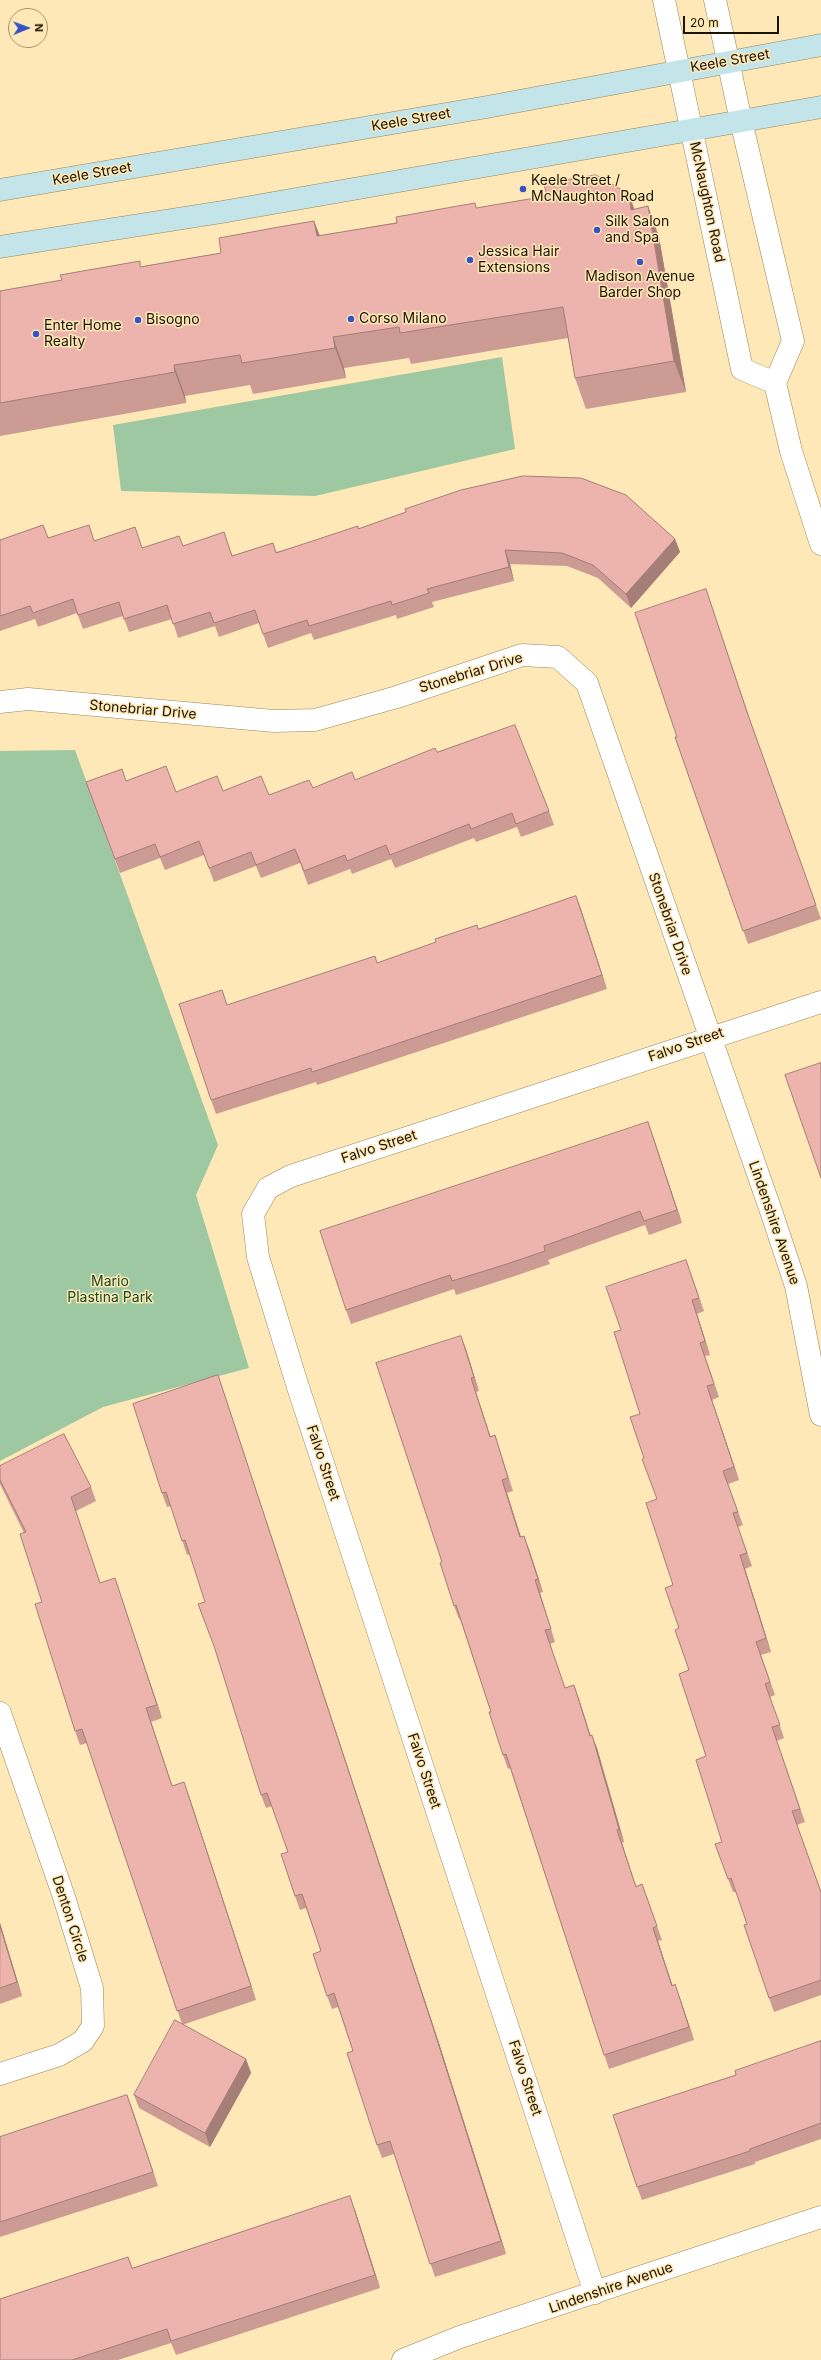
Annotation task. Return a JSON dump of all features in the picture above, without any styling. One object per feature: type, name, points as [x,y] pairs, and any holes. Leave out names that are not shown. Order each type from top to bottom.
[{"type":"main road","name":"Keele Street","points":[[0,190],[487,107],[678,70],[729,63],[821,45]]},
{"type":"main road","points":[[0,247],[230,211],[692,131],[821,107]]},
{"type":"street","name":"McNaughton Road","points":[[664,0],[742,369],[775,383]]},
{"type":"street","points":[[715,0],[741,122],[792,341],[775,383],[791,451],[821,544]]},
{"type":"street","name":"Stonebriar Drive","points":[[0,702],[28,699],[274,721],[315,720],[397,697],[522,655],[558,657],[586,683],[709,1037]]},
{"type":"street","name":"Falvo Street","points":[[595,2293],[297,1384],[258,1257],[253,1214],[268,1188],[291,1176],[709,1037],[821,1002]]},
{"type":"street","name":"Lindenshire Avenue","points":[[709,1037],[796,1286],[821,1415]]},
{"type":"street","name":"Denton Circle","points":[[0,1713],[92,1988],[92,2026],[83,2041],[59,2055],[0,2074]]},
{"type":"street","name":"Lindenshire Avenue","points":[[403,2360],[460,2337],[821,2218]]},
{"type":"green space","points":[[502,357],[515,449],[315,496],[121,491],[113,425]]},
{"type":"green space","name":"Mario Plastina Park","points":[[75,750],[218,1145],[196,1195],[249,1368],[103,1407],[0,1461],[0,751]]},
{"type":"building","name":"Corso Milano","points":[[596,175],[629,194],[631,210],[648,206],[674,361],[575,378],[563,307],[400,333],[399,327],[333,337],[335,348],[242,363],[240,355],[174,365],[175,372],[0,403],[0,291],[62,280],[60,275],[140,261],[140,267],[221,253],[219,238],[279,227],[314,221],[317,236],[397,223],[396,217],[475,203],[476,208],[547,196],[544,184]]},
{"type":"building","points":[[523,476],[581,478],[626,495],[675,539],[626,594],[593,565],[562,553],[505,550],[509,567],[427,589],[429,593],[392,605],[391,601],[309,626],[307,620],[263,634],[255,610],[214,623],[210,612],[173,624],[167,605],[124,619],[119,602],[78,615],[73,599],[33,613],[30,606],[0,616],[0,540],[43,525],[48,538],[89,525],[94,541],[135,527],[142,548],[179,536],[183,546],[224,532],[232,556],[273,543],[276,553],[358,526],[358,529],[406,512],[405,509],[461,490]]},
{"type":"building","points":[[706,589],[747,712],[816,905],[743,931],[675,737],[677,737],[635,613]]},
{"type":"building","points":[[515,725],[549,811],[516,824],[512,813],[471,829],[469,824],[390,855],[386,845],[347,861],[345,855],[304,871],[295,849],[256,865],[251,852],[209,868],[199,841],[160,857],[155,844],[115,859],[86,782],[122,769],[126,781],[166,766],[176,792],[217,776],[223,791],[261,776],[269,795],[309,780],[313,788],[352,772],[355,780],[435,748],[437,752]]},
{"type":"building","points":[[576,896],[602,975],[312,1072],[311,1068],[211,1100],[179,1004],[222,990],[227,1005],[375,956],[377,963],[436,942],[435,939],[477,925],[478,929]]},
{"type":"building","points":[[821,1063],[821,1178],[785,1075]]},
{"type":"building","points":[[648,1122],[677,1210],[644,1221],[640,1211],[544,1246],[545,1251],[507,1264],[452,1281],[450,1275],[346,1310],[320,1231]]},
{"type":"building","points":[[686,1260],[699,1298],[692,1300],[705,1341],[700,1343],[714,1384],[707,1386],[734,1467],[723,1471],[738,1512],[733,1513],[747,1553],[740,1555],[766,1638],[756,1642],[770,1682],[765,1684],[780,1725],[772,1727],[800,1809],[792,1811],[821,1892],[821,1980],[769,1998],[744,1925],[747,1924],[731,1878],[728,1879],[715,1844],[722,1842],[696,1760],[706,1756],[679,1674],[689,1670],[675,1630],[679,1628],[665,1588],[673,1585],[646,1503],[657,1499],[642,1459],[644,1458],[630,1417],[640,1414],[614,1332],[621,1330],[606,1287]]},
{"type":"building","points":[[461,1336],[474,1377],[471,1378],[490,1437],[495,1435],[508,1478],[502,1480],[520,1537],[524,1536],[538,1579],[535,1580],[551,1629],[545,1630],[565,1688],[574,1685],[590,1736],[592,1735],[619,1829],[617,1830],[636,1887],[642,1884],[657,1926],[653,1928],[672,1986],[675,1984],[689,2027],[604,2055],[506,1754],[503,1755],[489,1712],[491,1712],[456,1605],[454,1606],[440,1563],[442,1562],[376,1363]]},
{"type":"building","points":[[218,1375],[433,2027],[501,2241],[430,2264],[390,2141],[377,2145],[347,2053],[353,2051],[334,1993],[327,1996],[313,1954],[321,1951],[302,1894],[295,1896],[281,1854],[288,1852],[267,1793],[261,1795],[214,1646],[198,1604],[205,1602],[185,1540],[182,1541],[166,1492],[162,1493],[133,1404]]},
{"type":"building","points":[[64,1434],[91,1487],[71,1497],[100,1583],[115,1578],[157,1705],[146,1708],[172,1786],[184,1782],[251,1986],[177,2011],[82,1729],[75,1731],[35,1604],[42,1602],[20,1534],[26,1532],[0,1480],[0,1466]]},
{"type":"building","points":[[0,1926],[17,1982],[0,1988]]},
{"type":"building","points":[[175,2020],[246,2059],[205,2133],[134,2095]]},
{"type":"building","points":[[821,2041],[821,2123],[750,2149],[750,2151],[637,2187],[613,2115],[736,2075],[735,2071]]},
{"type":"building","points":[[127,2095],[153,2172],[0,2222],[0,2137]]},
{"type":"building","points":[[350,2196],[375,2275],[171,2341],[167,2329],[72,2360],[0,2360],[0,2299],[128,2257],[132,2268]]},
{"type":"place","name":"Keele Street / McNaughton Road","points":[[523,189]]},
{"type":"place","name":"Silk Salon and Spa","points":[[597,230]]},
{"type":"place","name":"Jessica Hair Extensions","points":[[470,260]]},
{"type":"place","name":"Madison Avenue Barder Shop","points":[[640,262]]},
{"type":"place","name":"Corso Milano","points":[[351,319]]},
{"type":"place","name":"Bisogno","points":[[138,320]]},
{"type":"place","name":"Enter Home Realty","points":[[36,334]]}]
